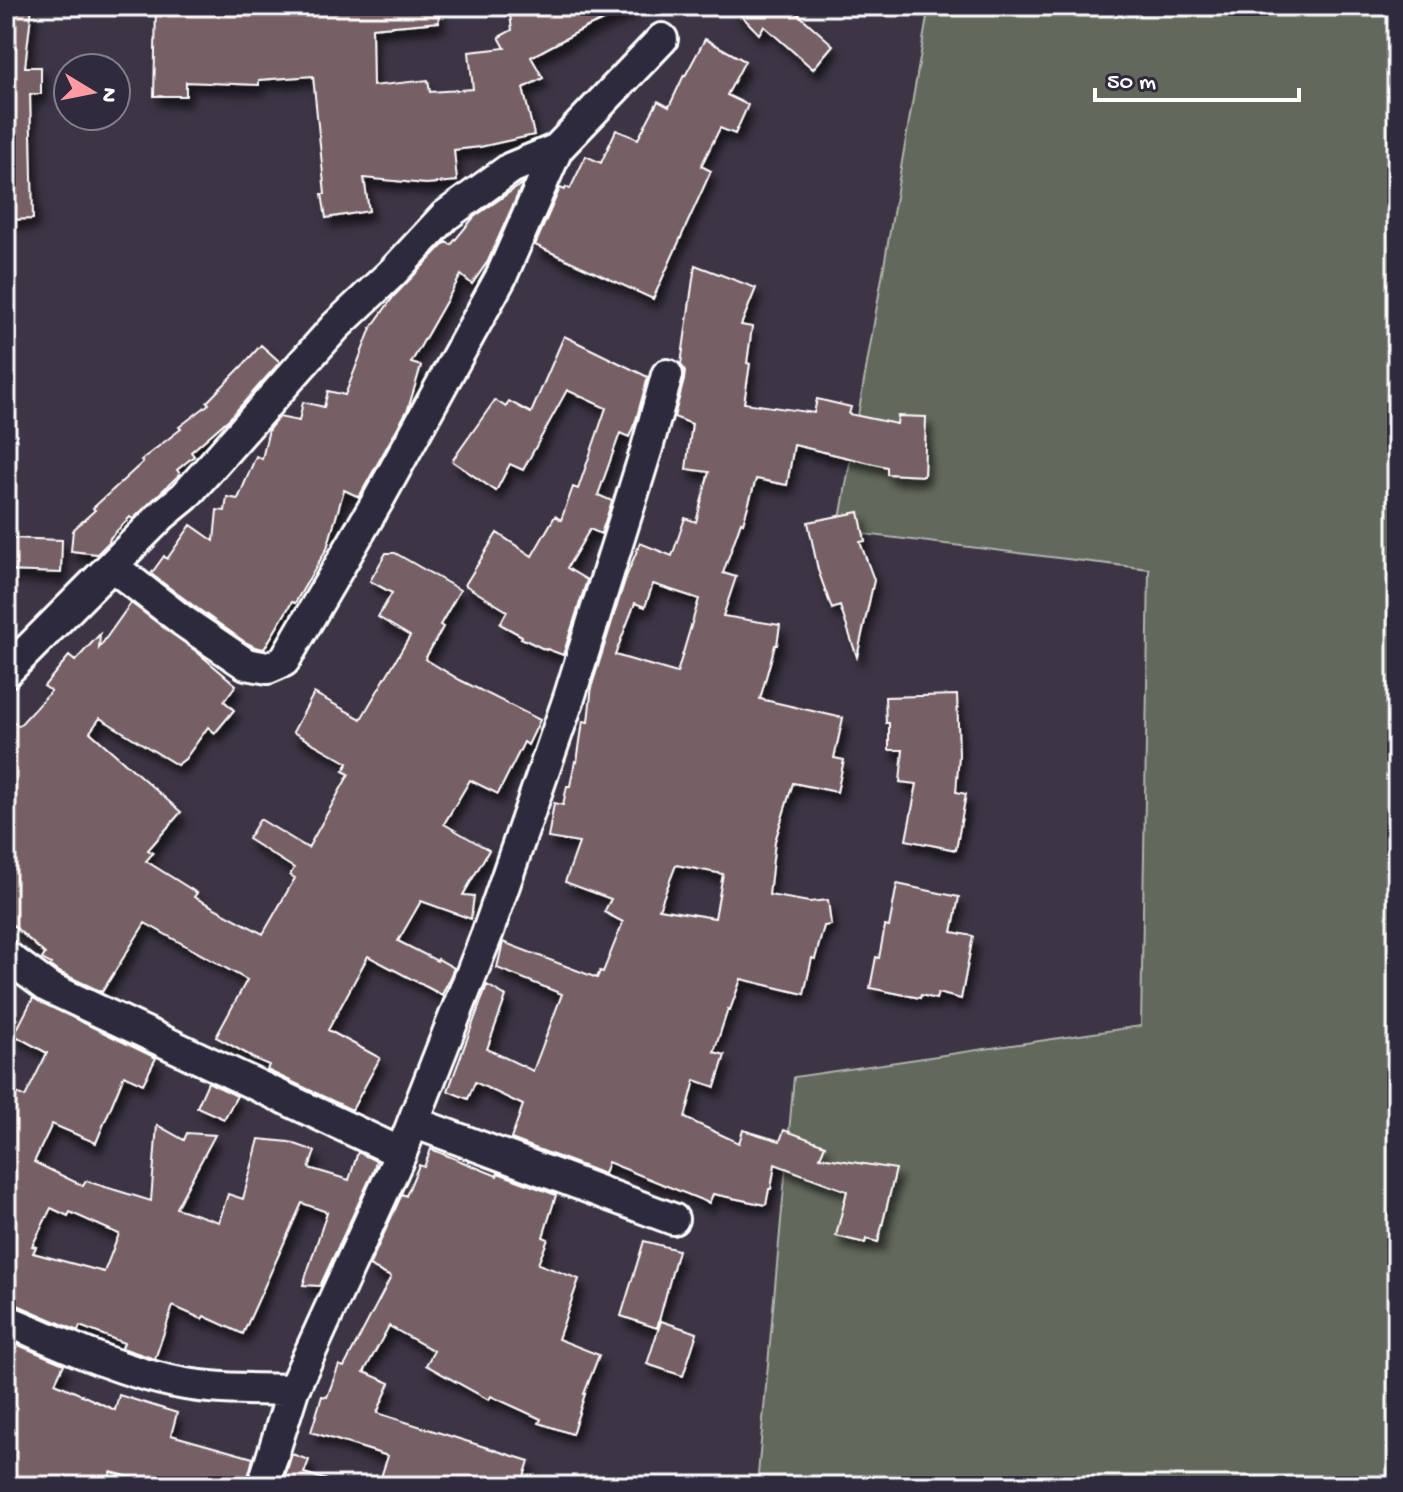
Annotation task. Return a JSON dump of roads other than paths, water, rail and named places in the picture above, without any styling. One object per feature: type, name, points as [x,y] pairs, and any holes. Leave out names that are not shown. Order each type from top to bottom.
[{"type":"street","points":[[112,566],[183,621],[246,664],[268,668],[284,661],[377,502],[501,277],[557,149],[662,39]]},
{"type":"street","points":[[6,672],[162,515],[185,496],[336,326],[393,272],[445,216],[511,168],[557,149]]},
{"type":"street","points":[[263,1486],[293,1390],[401,1153],[487,934],[569,698],[667,375]]},
{"type":"street","points":[[6,956],[48,987],[401,1153]]},
{"type":"street","points":[[413,1122],[673,1219]]},
{"type":"street","points":[[6,1320],[113,1364],[176,1382],[293,1390]]}]
